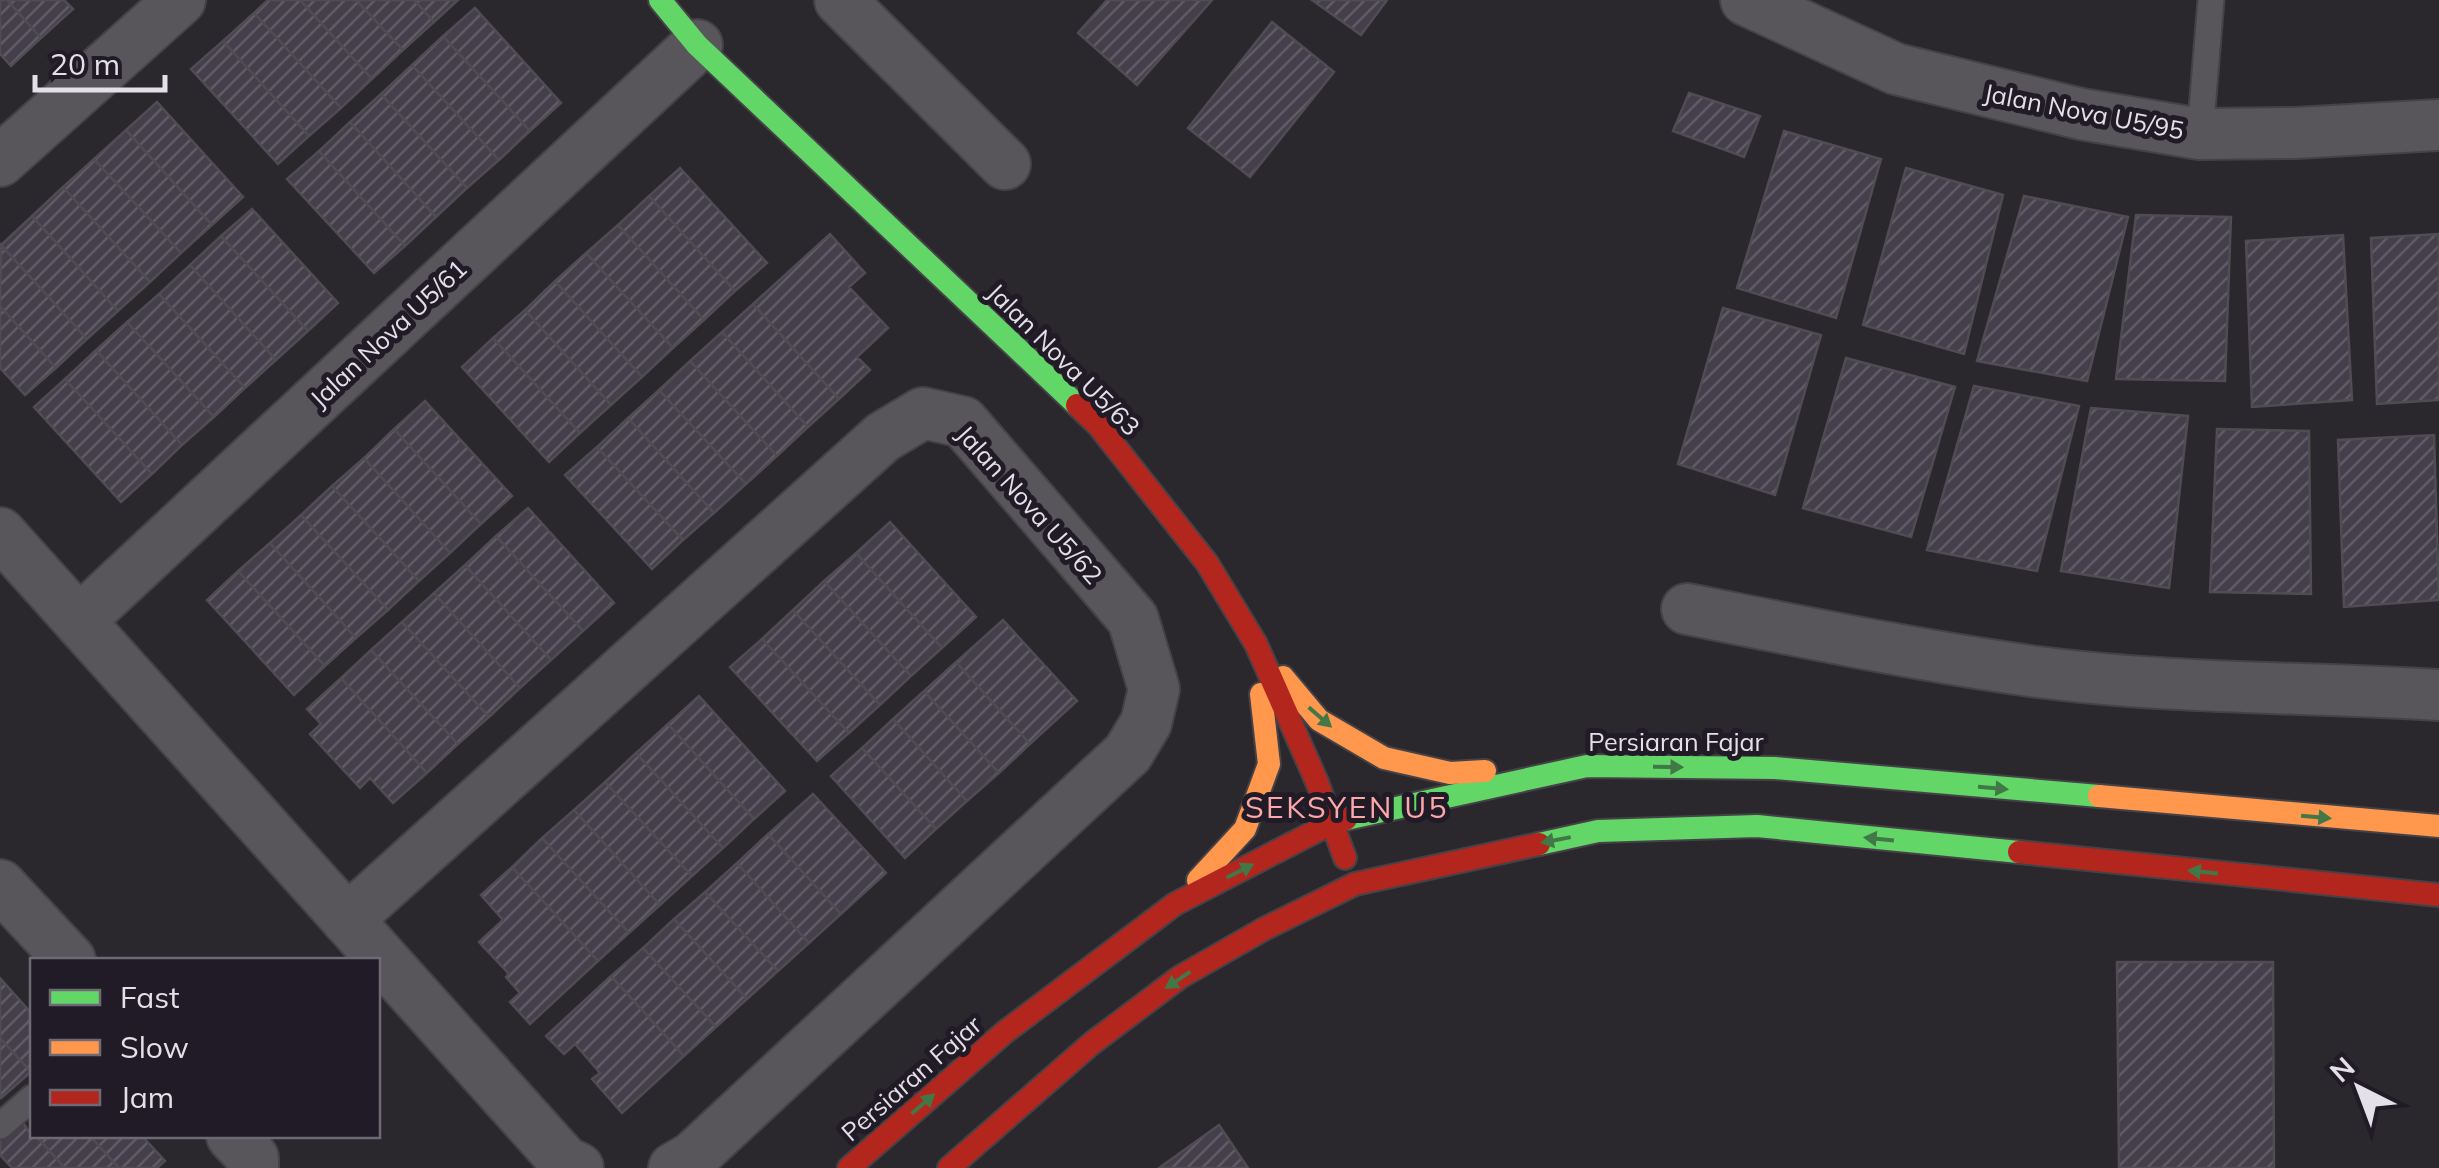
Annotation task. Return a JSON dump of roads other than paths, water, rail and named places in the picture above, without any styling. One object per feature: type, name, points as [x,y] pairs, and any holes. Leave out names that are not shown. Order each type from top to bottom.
[{"type":"main road","name":"Jalan Nova U5/63","points":[[660,0],[697,45],[1098,425],[1207,563],[1256,644],[1356,884]]},
{"type":"main road","points":[[1256,644],[1318,720],[1384,758],[1450,773],[1588,766]]},
{"type":"main road","points":[[1175,904],[1244,830],[1269,764],[1256,644]]},
{"type":"main road","name":"Persiaran Fajar","points":[[849,1168],[1006,1032],[1175,904],[1332,824],[1588,766],[1775,768],[2439,826]]},
{"type":"main road","points":[[949,1168],[1091,1044],[1180,977],[1264,929],[1356,884],[1598,831],[1756,826],[2439,895]]},
{"type":"street","points":[[0,161],[180,0]]},
{"type":"street","points":[[840,0],[1005,164]]},
{"type":"street","name":"Jalan Nova U5/95","points":[[1746,0],[1896,69],[2082,114],[2200,134],[2439,124]]},
{"type":"street","name":"Jalan Nova U5/61","points":[[79,621],[697,45]]},
{"type":"street","name":"Jalan Nova U5/62","points":[[347,920],[882,437],[922,413],[963,422],[1132,619],[1154,688],[1146,723],[1128,753],[708,1144],[674,1168]]},
{"type":"street","points":[[0,533],[571,1165]]},
{"type":"street","points":[[1687,608],[1870,646],[2040,672],[2186,686],[2439,695]]},
{"type":"street","points":[[0,885],[68,958]]},
{"type":"street","points":[[234,1138],[253,1158],[253,1168]]},
{"type":"lane","points":[[2200,134],[2210,0]]},
{"type":"lane","points":[[0,1126],[30,1100]]},
{"type":"district","name":"SEKSYEN U5","points":[[1347,807]]}]
